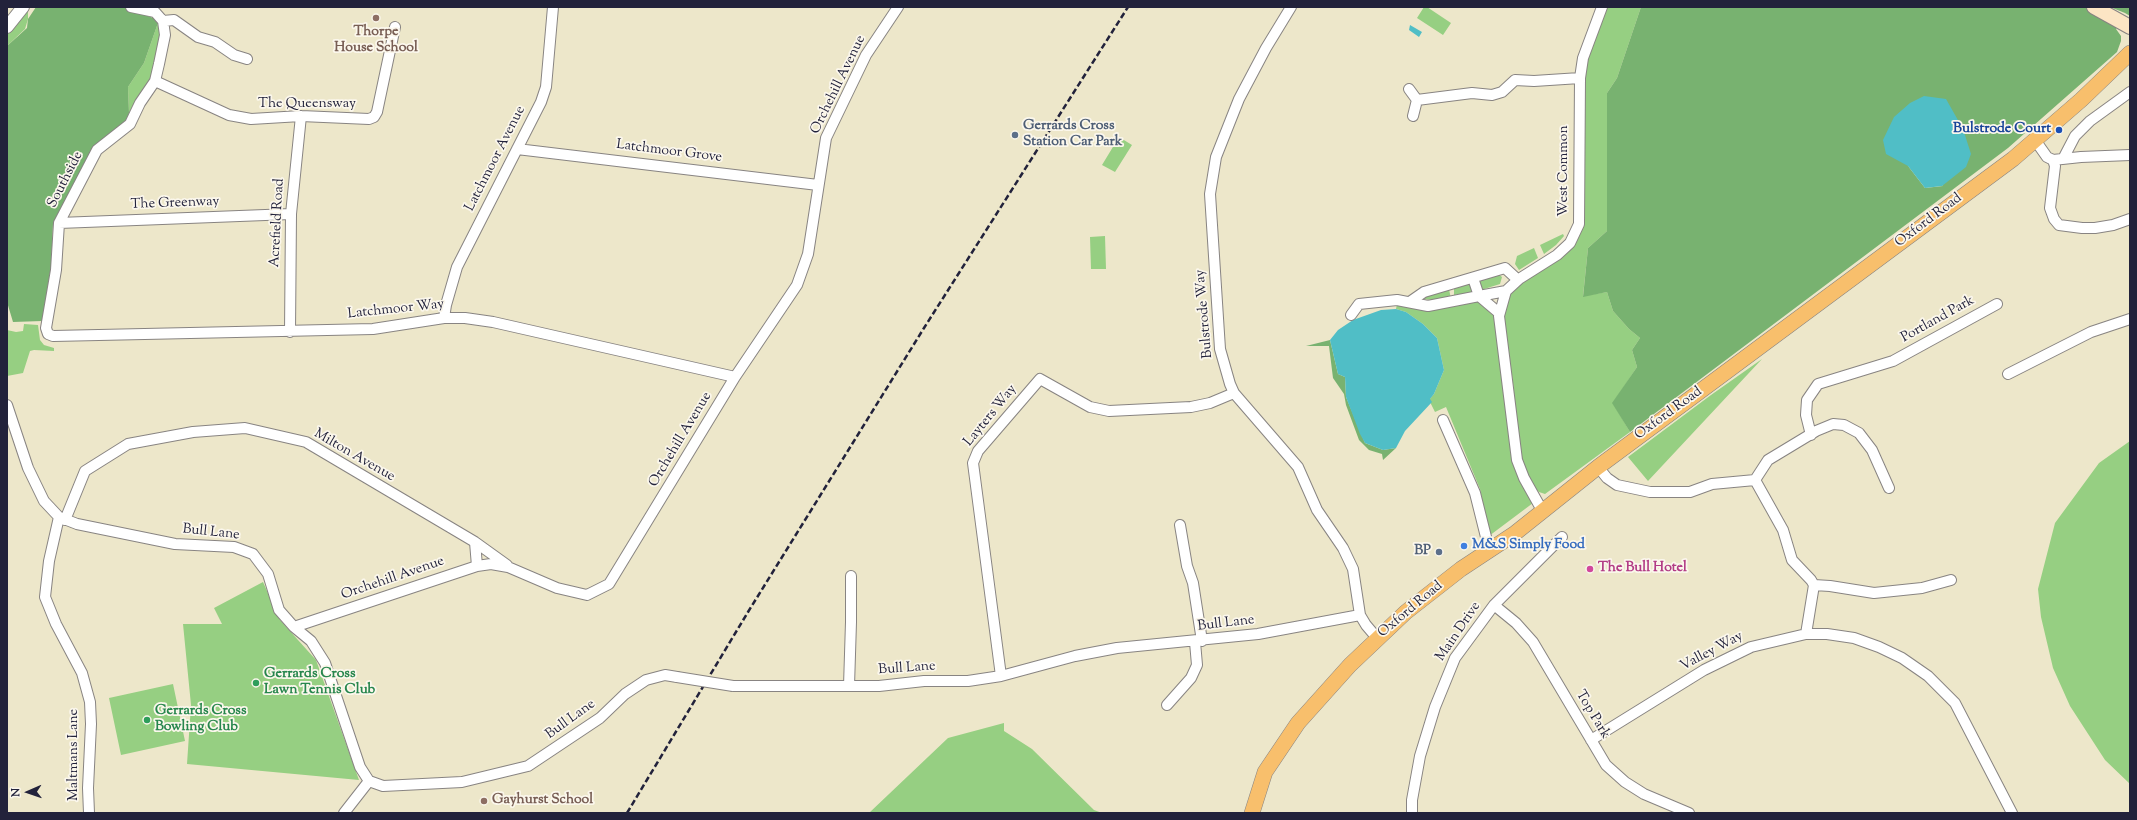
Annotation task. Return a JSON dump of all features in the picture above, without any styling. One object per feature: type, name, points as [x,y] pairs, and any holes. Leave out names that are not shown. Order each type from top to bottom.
[{"type":"main road","points":[[2094,7],[2130,27]]},
{"type":"main road","name":"Oxford Road","points":[[1252,813],[1266,772],[1285,741],[1324,693],[1377,638],[1435,588],[1543,512],[1598,467],[2013,159],[2130,53]]},
{"type":"street","points":[[7,27],[23,7]]},
{"type":"street","points":[[131,7],[155,12],[163,21],[174,20],[198,37],[216,42],[234,55],[247,60]]},
{"type":"street","name":"Latchmoor Avenue","points":[[444,318],[446,305],[457,267],[541,102],[546,87],[553,7]]},
{"type":"street","name":"Orchehill Avenue","points":[[294,627],[477,566],[491,564],[508,567],[557,588],[587,595],[609,584],[735,376],[797,285],[808,254],[826,138],[866,55],[898,7]]},
{"type":"street","name":"Bulstrode Way","points":[[1291,7],[1266,48],[1239,99],[1216,157],[1210,194],[1220,349],[1234,393],[1298,467],[1317,510],[1343,548],[1353,569],[1360,615],[1366,626],[1377,638]]},
{"type":"street","name":"West Common","points":[[1543,512],[1524,478],[1518,460],[1499,323],[1499,313],[1506,291],[1518,280],[1557,255],[1570,243],[1579,224],[1580,78],[1583,58],[1602,7]]},
{"type":"street","name":"Southside","points":[[53,336],[48,334],[46,328],[56,270],[59,223],[92,157],[104,144],[130,124],[140,103],[155,81],[165,35],[163,21]]},
{"type":"street","name":"The Queensway","points":[[155,81],[229,114],[251,120],[301,116],[369,119],[374,117],[377,112],[395,27]]},
{"type":"street","points":[[1417,100],[1472,94],[1492,95],[1502,92],[1515,80],[1534,81],[1580,78]]},
{"type":"street","points":[[1409,89],[1417,100]]},
{"type":"street","points":[[2130,92],[2090,121],[2075,136],[2058,160],[2055,166],[2050,208],[2054,219],[2059,225],[2096,228],[2113,225],[2130,219]]},
{"type":"street","points":[[1413,116],[1417,100]]},
{"type":"street","name":"Acrefield Road","points":[[290,332],[291,214],[301,116]]},
{"type":"street","points":[[2035,140],[2047,157],[2058,160],[2130,155]]},
{"type":"street","name":"Latchmoor Grove","points":[[517,149],[818,184]]},
{"type":"street","name":"The Greenway","points":[[59,223],[291,214]]},
{"type":"street","points":[[1411,301],[1424,292],[1450,286],[1505,268],[1518,280]]},
{"type":"street","points":[[1473,278],[1479,296],[1499,313]]},
{"type":"street","points":[[1450,286],[1454,301]]},
{"type":"street","points":[[1351,315],[1359,304],[1397,300],[1411,301],[1428,306],[1506,291]]},
{"type":"street","name":"Portland Park","points":[[1811,435],[1806,415],[1807,400],[1818,384],[1893,361],[1997,304]]},
{"type":"street","name":"Latchmoor Way","points":[[53,336],[373,329],[444,318],[465,318],[493,322],[735,376]]},
{"type":"street","points":[[2008,374],[2091,332],[2130,319]]},
{"type":"street","name":"Layters Way","points":[[1001,676],[973,463],[978,451],[1040,379],[1090,407],[1109,411],[1191,407],[1210,403],[1234,393]]},
{"type":"street","points":[[7,406],[28,468],[44,501],[62,518]]},
{"type":"street","points":[[1443,420],[1475,493],[1487,541],[1492,549]]},
{"type":"street","points":[[1755,480],[1768,460],[1833,424],[1844,425],[1858,433],[1872,450],[1888,488]]},
{"type":"street","name":"Milton Avenue","points":[[62,518],[85,471],[128,444],[193,432],[246,428],[306,442],[475,542],[508,567]]},
{"type":"street","points":[[1598,467],[1607,478],[1616,485],[1650,492],[1690,492],[1712,484],[1755,480]]},
{"type":"street","points":[[1755,480],[1783,530],[1792,560],[1814,585],[1806,634]]},
{"type":"street","name":"Bull Lane","points":[[62,518],[175,544],[234,547],[253,554],[268,574],[279,610],[294,627],[311,641],[325,663],[360,767],[370,781],[384,786],[462,782],[528,766],[600,718],[625,694],[646,680],[665,675],[733,686],[879,686],[924,681],[968,681],[1001,676],[1076,656],[1117,648],[1258,634],[1360,615]]},
{"type":"street","name":"Maltmans Lane","points":[[62,518],[49,561],[45,597],[56,624],[82,673],[90,702],[91,724],[88,788],[89,813]]},
{"type":"street","points":[[1166,705],[1191,678],[1197,665],[1199,641],[1193,583],[1187,566],[1180,525]]},
{"type":"street","name":"Main Drive","points":[[1412,813],[1420,756],[1444,681],[1455,658],[1494,605],[1562,537]]},
{"type":"street","points":[[475,542],[477,566]]},
{"type":"street","points":[[849,686],[851,576]]},
{"type":"street","points":[[1814,585],[1874,593],[1922,588],[1951,580]]},
{"type":"street","name":"Top Park","points":[[1494,605],[1534,642],[1606,765],[1625,782],[1644,794],[1689,813]]},
{"type":"street","name":"Valley Way","points":[[1590,740],[1726,658],[1751,647],[1785,637],[1806,634],[1827,634],[1854,638],[1879,646],[1902,658],[1928,676],[1954,703],[2012,813]]},
{"type":"street","points":[[344,813],[370,781]]},
{"type":"green space","points":[[36,7],[123,7],[159,20],[144,63],[128,87],[129,113],[126,127],[90,153],[53,224],[51,267],[42,321],[13,322],[7,302],[7,46],[27,28],[28,19]]},
{"type":"green space","points":[[1424,7],[1427,7],[1451,23],[1443,35],[1417,18]]},
{"type":"green space","points":[[1606,7],[1641,7],[1617,78],[1607,93],[1607,231],[1588,248],[1583,296],[1607,292],[1613,311],[1629,329],[1640,338],[1632,350],[1637,367],[1613,403],[1630,432],[1545,494],[1539,492],[1534,487],[1521,459],[1511,400],[1514,391],[1512,375],[1506,364],[1503,319],[1510,294],[1520,282],[1576,239],[1581,109],[1586,62]]},
{"type":"green space","points":[[1641,7],[2086,7],[2118,26],[2116,29],[2121,36],[2121,41],[2117,52],[2008,148],[1630,432],[1612,403],[1637,367],[1632,350],[1640,338],[1629,329],[1613,311],[1607,292],[1583,297],[1588,248],[1607,231],[1607,93],[1617,78]],"holes":[[[1908,166],[1943,186],[1925,188]]]},
{"type":"green space","points":[[2110,7],[2130,7],[2130,16],[2125,13]]},
{"type":"green space","points":[[28,11],[28,19],[25,29],[7,46],[7,34]]},
{"type":"green space","points":[[159,20],[163,33],[153,75],[129,113],[128,87],[144,63]]},
{"type":"green space","points":[[1119,137],[1132,145],[1115,172],[1102,165]]},
{"type":"green space","points":[[1563,234],[1564,236],[1556,245],[1544,254],[1540,245]]},
{"type":"green space","points":[[1105,236],[1106,269],[1091,269],[1090,237]]},
{"type":"green space","points":[[1534,248],[1538,258],[1519,270],[1515,264],[1517,256]]},
{"type":"green space","points":[[1498,274],[1502,277],[1500,284],[1481,290],[1478,280]]},
{"type":"green space","points":[[1469,282],[1475,292],[1454,295],[1454,288]]},
{"type":"green space","points":[[1449,289],[1451,299],[1439,301],[1425,299],[1424,296]]},
{"type":"green space","points":[[1477,301],[1495,317],[1514,457],[1533,503],[1489,536],[1480,489],[1446,407],[1435,412],[1429,400],[1434,394],[1444,370],[1437,338],[1423,324],[1406,312],[1396,309],[1397,304]]},
{"type":"green space","points":[[24,324],[38,325],[40,340],[44,345],[54,348],[54,351],[30,351],[23,373],[7,376],[7,330],[16,332],[23,331]]},
{"type":"green space","points":[[1330,340],[1338,374],[1345,377],[1346,397],[1365,443],[1383,450],[1396,448],[1383,460],[1382,454],[1369,450],[1359,440],[1346,405],[1344,394],[1333,378],[1329,346],[1306,346]]},
{"type":"green space","points":[[1762,359],[1648,481],[1628,457]]},
{"type":"green space","points":[[2130,441],[2130,784],[2105,760],[2070,706],[2053,668],[2041,617],[2038,589],[2055,523],[2099,463]]},
{"type":"green space","name":"Gerrards Cross Lawn Tennis Club","points":[[263,582],[280,620],[316,660],[359,780],[187,764],[191,705],[183,624],[222,624],[214,608]]},
{"type":"green space","name":"Gerrards Cross Bowling Club","points":[[173,684],[185,741],[121,755],[109,698]]},
{"type":"green space","points":[[1004,723],[1004,731],[1032,749],[1094,810],[1102,813],[869,813],[948,738]]},
{"type":"water","points":[[1410,25],[1422,32],[1419,37],[1409,30]]},
{"type":"water","points":[[1924,96],[1946,99],[1963,129],[1971,154],[1966,167],[1942,186],[1925,188],[1908,166],[1886,154],[1883,140],[1894,117],[1910,103]]},
{"type":"water","points":[[1396,309],[1406,312],[1423,324],[1437,338],[1444,370],[1434,394],[1430,399],[1432,402],[1405,431],[1396,448],[1383,450],[1365,443],[1360,434],[1346,397],[1345,377],[1338,374],[1330,340],[1338,330],[1353,320],[1381,310]]},
{"type":"railway","points":[[627,813],[748,612],[924,328],[1128,7]]},
{"type":"place","name":"Thorpe House School","points":[[376,18]]},
{"type":"place","name":"Bulstrode Court","points":[[2059,130]]},
{"type":"place","name":"Gerrards Cross Station Car Park","points":[[1015,135]]},
{"type":"place","name":"M&S Simply Food","points":[[1464,546]]},
{"type":"place","name":"BP","points":[[1439,552]]},
{"type":"place","name":"The Bull Hotel","points":[[1590,569]]},
{"type":"place","name":"Gerrards Cross Lawn Tennis Club","points":[[256,683]]},
{"type":"place","name":"Gerrards Cross Bowling Club","points":[[147,720]]},
{"type":"place","name":"Gayhurst School","points":[[484,801]]}]
